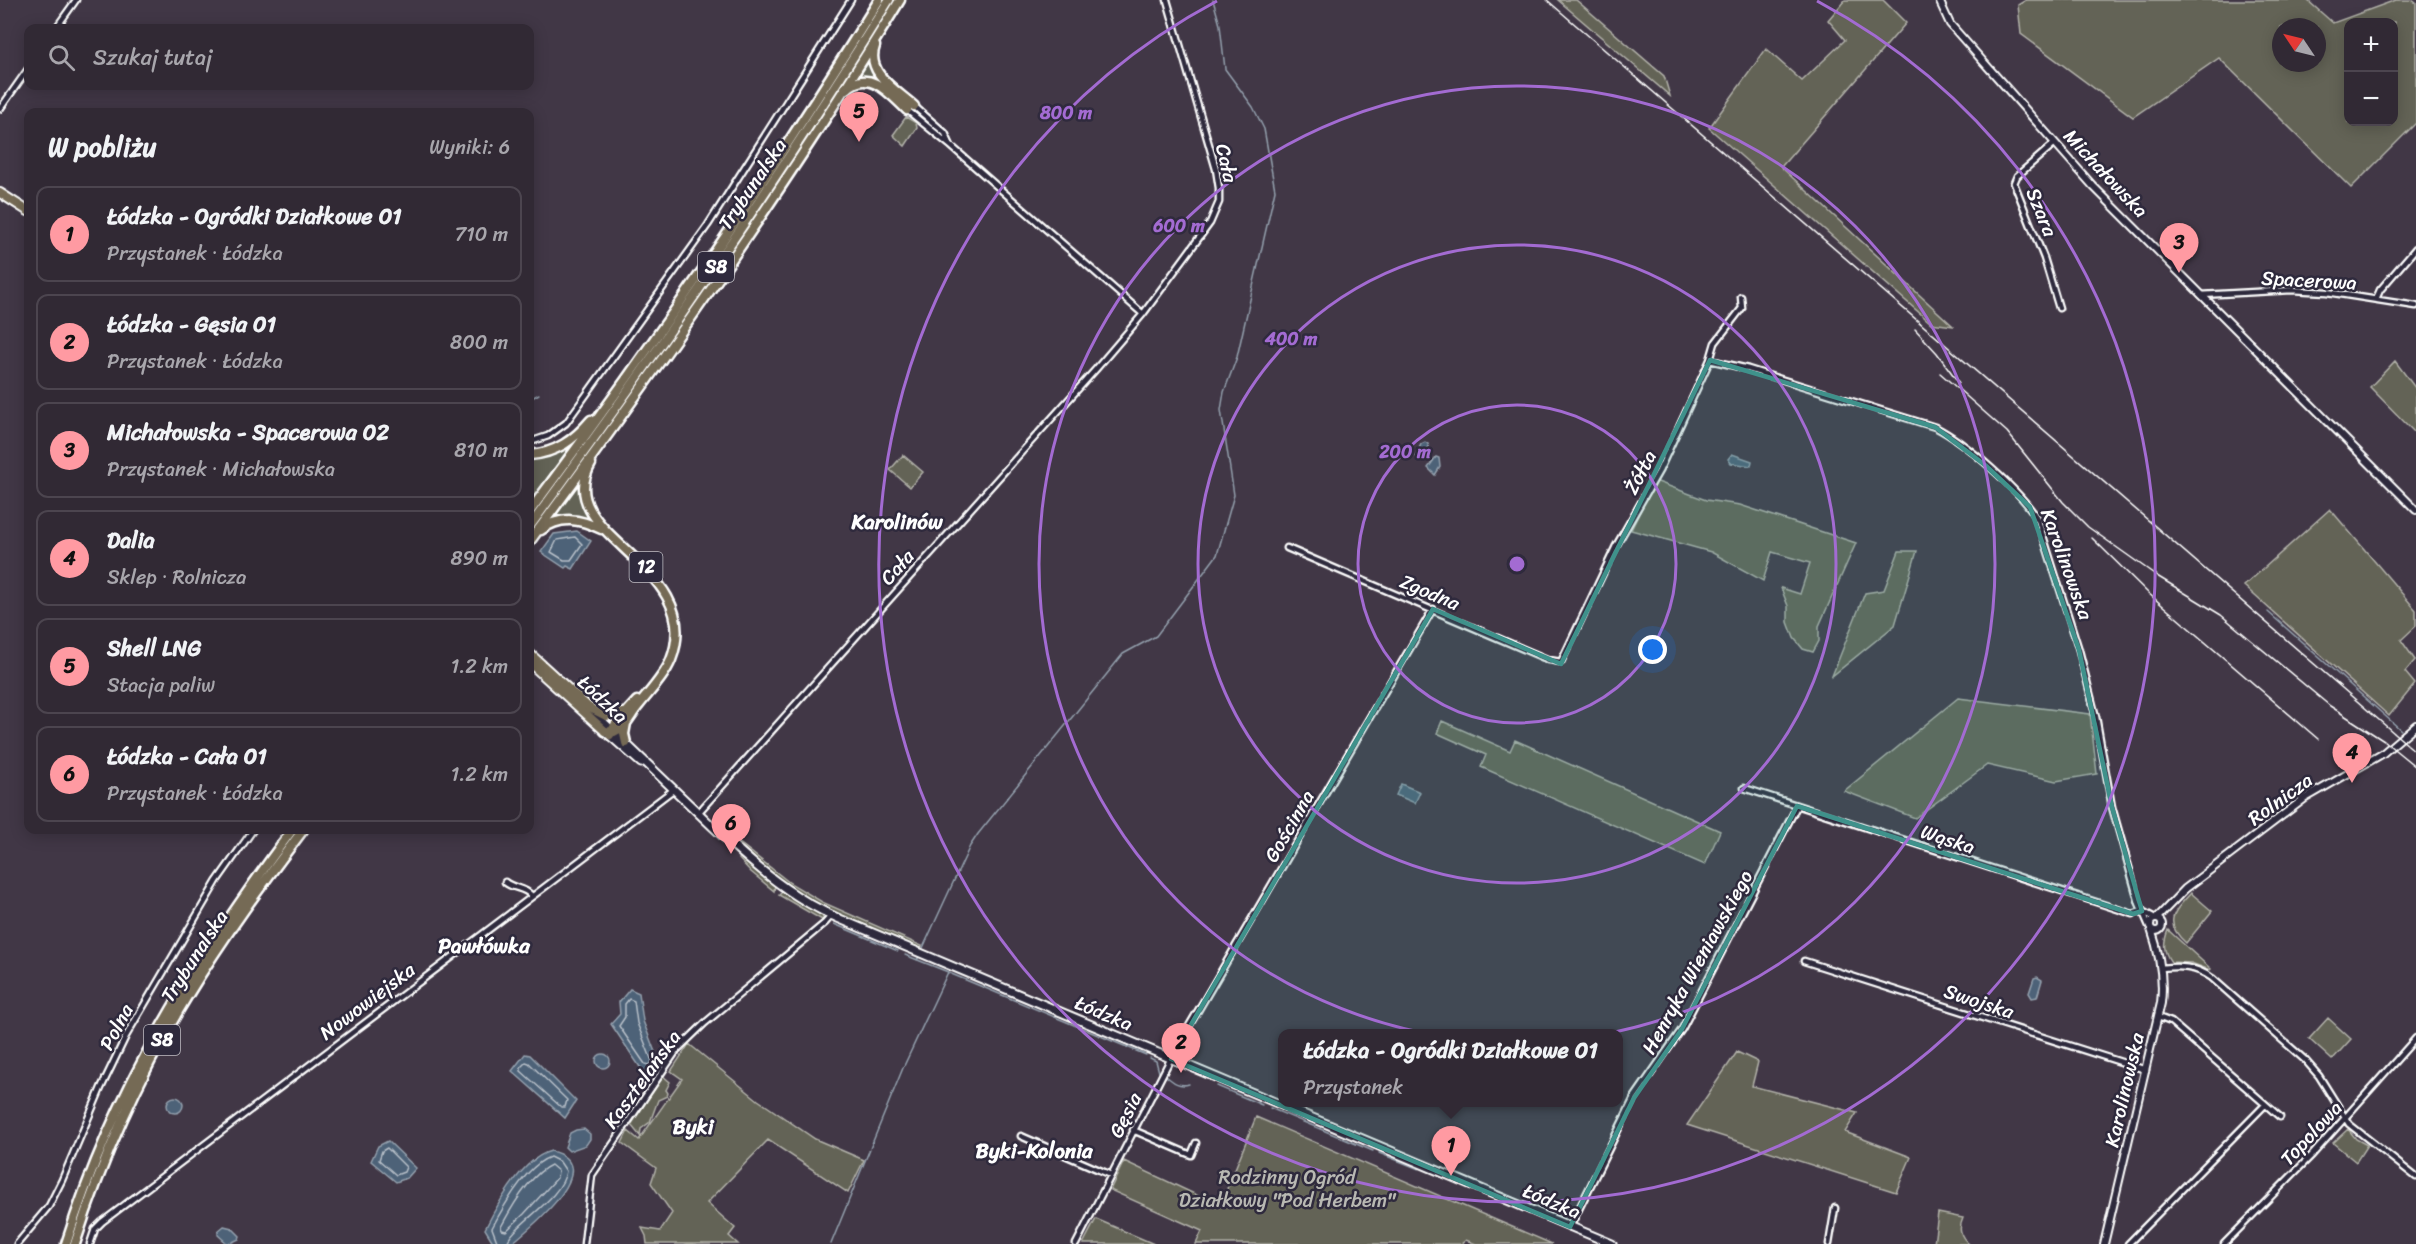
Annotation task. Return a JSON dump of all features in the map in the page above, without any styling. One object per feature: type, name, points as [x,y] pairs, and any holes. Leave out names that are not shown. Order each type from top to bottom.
[{"type":"highway","name":"Trybunalska","points":[[534,506],[744,210],[879,0]]},
{"type":"highway","name":"Trybunalska","points":[[534,521],[634,384],[733,242],[801,140],[889,0]]},
{"type":"highway","points":[[534,536],[719,279],[900,0]]},
{"type":"highway","points":[[879,34],[873,54],[875,69],[910,108]]},
{"type":"highway","points":[[840,95],[855,82],[868,81],[910,108]]},
{"type":"highway","points":[[534,454],[544,453],[570,441],[610,401]]},
{"type":"highway","name":"12","points":[[608,436],[588,468],[584,486],[588,509],[604,530],[657,580],[667,596],[673,615],[676,639],[671,659],[662,677],[626,723],[610,732]]},
{"type":"highway","points":[[534,538],[549,525],[567,519],[585,521],[604,530]]},
{"type":"highway","name":"12","points":[[627,711],[659,675],[671,638],[673,615]]},
{"type":"highway","points":[[588,707],[608,717],[627,711]]},
{"type":"highway","points":[[610,732],[627,711]]},
{"type":"highway","points":[[626,723],[624,734],[626,743]]},
{"type":"highway","name":"Trybunalska","points":[[66,1244],[102,1144],[135,1071],[156,1032],[205,951],[289,834]]},
{"type":"highway","name":"Trybunalska","points":[[75,1244],[110,1147],[132,1097],[167,1031],[213,956],[300,834]]},
{"type":"main road","points":[[0,193],[24,208]]},
{"type":"main road","name":"Łódzka","points":[[534,658],[588,707],[610,732],[626,743],[651,770]]},
{"type":"main road","name":"Łódzka","points":[[534,666],[769,876],[799,897],[832,915],[920,954],[1278,1106]]},
{"type":"main road","name":"Łódzka","points":[[1280,1107],[1612,1244]]},
{"type":"street","points":[[59,24],[75,0]]},
{"type":"street","points":[[534,441],[548,436],[566,423],[708,225],[851,0]]},
{"type":"street","name":"Cała","points":[[698,813],[1096,369],[1143,314],[1210,223],[1219,202],[1220,188],[1167,0]]},
{"type":"street","name":"Michałowska","points":[[1939,0],[1950,24],[2093,186],[2416,510]]},
{"type":"street","points":[[0,108],[24,75]]},
{"type":"street","points":[[910,108],[1143,314]]},
{"type":"street","name":"Szara","points":[[2055,143],[2015,178],[2014,183],[2044,258],[2059,308]]},
{"type":"street","points":[[2376,299],[2380,290],[2416,248]]},
{"type":"street","name":"Spacerowa","points":[[2200,295],[2292,291],[2342,293],[2416,306]]},
{"type":"street","name":"Żółta","points":[[1561,662],[1616,546],[1659,471],[1710,360],[1715,343],[1742,308],[1741,297]]},
{"type":"street","name":"Karolinowska","points":[[1710,360],[1760,372],[1935,427],[1948,434],[1985,465],[2030,507],[2037,520],[2079,650],[2096,717],[2112,807],[2142,911],[2156,943],[2163,992],[2104,1244]]},
{"type":"street","name":"Zgodna","points":[[1287,548],[1549,660],[1561,662]]},
{"type":"street","name":"Gościnna","points":[[1169,1061],[1434,609]]},
{"type":"street","name":"Rolnicza","points":[[2150,927],[2151,920],[2158,922],[2185,889],[2304,799],[2382,754],[2416,725]]},
{"type":"street","name":"Wąska","points":[[1744,788],[2133,914],[2142,911]]},
{"type":"street","name":"Nowowiejska","points":[[90,1244],[96,1229],[102,1222],[531,895],[673,790]]},
{"type":"street","name":"Henryka Wieniawskiego","points":[[1570,1227],[1631,1103],[1682,1029],[1797,806]]},
{"type":"street","name":"Polna","points":[[17,1244],[49,1206],[126,1036],[217,881],[250,834]]},
{"type":"street","points":[[505,882],[512,887],[526,890],[531,895]]},
{"type":"street","points":[[2142,911],[2158,922],[2155,931],[2150,927]]},
{"type":"street","name":"Kasztelańska","points":[[584,1244],[592,1175],[677,1050],[705,1023],[832,915]]},
{"type":"street","name":"Karolinowska","points":[[2156,943],[2158,922]]},
{"type":"street","name":"Swojska","points":[[1804,961],[2145,1070]]},
{"type":"street","points":[[2160,968],[2186,967],[2202,971],[2212,978],[2305,1060],[2323,1082],[2345,1119],[2416,1177]]},
{"type":"street","points":[[2158,1017],[2171,1022],[2280,1117]]},
{"type":"street","name":"Topolowa","points":[[2224,1244],[2345,1119],[2416,1038]]},
{"type":"street","name":"Gęsia","points":[[1076,1244],[1169,1061]]},
{"type":"street","points":[[2128,1244],[2265,1105]]},
{"type":"street","points":[[1134,1131],[1191,1155],[1197,1143]]},
{"type":"street","points":[[1021,1136],[1111,1175]]},
{"type":"street","points":[[1829,1244],[1835,1208]]},
{"type":"highlighted area","points":[[1710,360],[1935,427],[1985,465],[2030,507],[2079,650],[2112,807],[2142,911],[2133,914],[1797,806],[1682,1029],[1634,1098],[1570,1227],[1171,1059],[1433,609],[1561,664]]},
{"type":"green space","points":[[1558,0],[1576,0],[1664,76],[1670,96]]},
{"type":"green space","points":[[1845,0],[1883,0],[1906,23],[1781,167],[1953,326],[1931,323],[1709,128],[1766,49],[1802,81],[1845,40],[1828,20]]},
{"type":"green space","points":[[2026,0],[2307,0],[2333,23],[2344,19],[2344,126],[2398,126],[2398,18],[2347,18],[2396,0],[2412,0],[2416,3],[2416,123],[2351,188],[2219,58],[2133,117],[2021,34],[2018,5]]},
{"type":"green space","points":[[868,57],[873,74],[881,82],[867,77],[855,78]]},
{"type":"green space","points":[[906,117],[916,123],[917,128],[905,146],[893,135]]},
{"type":"green space","points":[[2395,361],[2416,389],[2416,434],[2370,387]]},
{"type":"green space","points":[[573,442],[534,496],[534,457]]},
{"type":"green space","points":[[903,455],[923,472],[910,487],[890,470]]},
{"type":"green space","points":[[582,479],[583,501],[592,521],[550,521]]},
{"type":"green space","points":[[1655,481],[1706,500],[1740,505],[1856,543],[1819,626],[1819,641],[1813,652],[1803,649],[1794,638],[1788,622],[1788,606],[1781,588],[1800,594],[1810,563],[1772,552],[1763,581],[1711,552],[1631,530]]},
{"type":"green space","points":[[2330,509],[2416,610],[2416,626],[2401,640],[2415,660],[2405,672],[2415,684],[2389,716],[2244,586]]},
{"type":"green space","points":[[1899,551],[1917,551],[1895,625],[1832,676],[1865,593],[1884,590]]},
{"type":"green space","points":[[1958,698],[2090,714],[2097,774],[2056,781],[1987,765],[1915,818],[1844,791]]},
{"type":"green space","points":[[1442,721],[1510,751],[1515,740],[1720,831],[1705,865],[1481,767],[1486,755],[1437,733]]},
{"type":"green space","points":[[732,837],[790,883],[822,902],[922,946],[920,950],[819,904],[773,875]]},
{"type":"green space","points":[[741,858],[775,885],[774,891],[751,872],[739,859]]},
{"type":"green space","points":[[782,892],[822,915],[824,921],[779,895]]},
{"type":"green space","points":[[2191,893],[2212,911],[2186,943],[2175,929],[2173,918],[2179,906]]},
{"type":"green space","points":[[2168,930],[2211,969],[2191,963],[2171,962],[2165,947]]},
{"type":"green space","points":[[2328,1018],[2351,1039],[2332,1060],[2309,1039]]},
{"type":"green space","points":[[689,1044],[758,1100],[815,1139],[864,1160],[848,1193],[768,1140],[707,1203],[735,1228],[729,1236],[738,1244],[647,1244],[642,1228],[660,1231],[672,1213],[651,1183],[656,1168],[622,1143],[628,1131],[639,1140],[682,1079],[671,1071]]},
{"type":"green space","points":[[1737,1052],[1758,1062],[1752,1086],[1857,1113],[1845,1132],[1911,1157],[1896,1192],[1687,1125]]},
{"type":"green space","points":[[663,1076],[670,1082],[666,1090],[667,1096],[658,1100],[650,1122],[641,1129],[640,1136],[631,1125]]},
{"type":"green space","name":"Rodzinny Ogród Działkowy \"Pod Herbem\"","points":[[1256,1117],[1552,1244],[1476,1244],[1466,1240],[1461,1244],[1196,1244],[1202,1231],[1110,1190],[1124,1161],[1220,1206]]},
{"type":"green space","points":[[2348,1129],[2356,1139],[2367,1145],[2356,1162],[2333,1143]]},
{"type":"green space","points":[[1938,1213],[1963,1218],[1961,1232],[1969,1244],[1934,1244]]},
{"type":"green space","name":"Rodzinny Ogród Działkowy \"Pod Herbem\"","points":[[1096,1219],[1154,1244],[1083,1244]]},
{"type":"water","points":[[1425,442],[1428,444],[1428,452],[1423,459],[1418,461],[1416,456],[1421,444]]},
{"type":"water","points":[[1732,454],[1752,461],[1751,466],[1731,463],[1728,459]]},
{"type":"water","points":[[1436,457],[1439,458],[1440,467],[1435,475],[1428,468]]},
{"type":"water","points":[[577,531],[591,541],[573,569],[567,566],[565,568],[541,552],[554,534]]},
{"type":"water","points":[[1401,784],[1420,792],[1415,803],[1396,795]]},
{"type":"water","points":[[2034,978],[2042,980],[2037,997],[2032,998],[2029,993]]},
{"type":"water","points":[[630,989],[639,993],[643,1021],[660,1065],[655,1073],[642,1070],[611,1024],[620,1014],[619,1002]]},
{"type":"water","points":[[525,1054],[530,1055],[576,1101],[565,1118],[512,1071]]},
{"type":"water","points":[[600,1054],[606,1054],[610,1061],[606,1068],[600,1068],[596,1064],[596,1058]]},
{"type":"water","points":[[175,1097],[183,1105],[175,1113],[167,1105]]},
{"type":"water","points":[[584,1129],[590,1134],[586,1145],[569,1151],[565,1147],[570,1133]]},
{"type":"water","points":[[388,1141],[416,1168],[407,1178],[396,1182],[371,1161],[378,1146]]},
{"type":"water","points":[[551,1151],[566,1159],[571,1170],[568,1183],[547,1211],[511,1244],[493,1242],[485,1229],[496,1208],[521,1172],[541,1155]]},
{"type":"water","points":[[224,1226],[232,1228],[240,1236],[239,1239],[228,1244],[218,1235],[218,1231]]},
{"type":"waterway","points":[[922,950],[970,846],[978,834],[1123,654],[1156,636],[1217,555],[1234,495],[1221,410],[1224,392],[1237,357],[1275,190],[1264,129],[1253,107],[1225,69],[1220,25],[1213,0]]},
{"type":"waterway","points":[[534,397],[539,394]]},
{"type":"waterway","points":[[2268,612],[2401,730]]},
{"type":"waterway","points":[[834,924],[898,951]]},
{"type":"waterway","points":[[831,1244],[903,1068],[948,972],[905,955]]},
{"type":"waterway","points":[[917,960],[920,955]]},
{"type":"waterway","points":[[949,973],[1146,1055]]},
{"type":"waterway","points":[[1150,1058],[1156,1061],[1159,1072]]},
{"type":"waterway","points":[[1166,1076],[1179,1084],[1189,1084]]},
{"type":"waterway","points":[[1217,1086],[1262,1105]]},
{"type":"waterway","points":[[1270,1108],[1373,1151]]},
{"type":"waterway","points":[[1379,1153],[1419,1169]]},
{"type":"railway","points":[[1547,0],[2416,752]]},
{"type":"railway","points":[[1915,329],[1937,353],[1959,383]]},
{"type":"railway","points":[[1940,373],[2007,432],[2063,502],[2088,527],[2157,576],[2221,615],[2330,706],[2384,741],[2416,767]]},
{"type":"railway","points":[[2092,538],[2148,593],[2318,739]]},
{"type":"place","name":"Shell LNG","points":[[859,142]]},
{"type":"place","name":"Michałowska - Spacerowa 02","points":[[2179,273]]},
{"type":"place","name":"Dalia","points":[[2352,783]]},
{"type":"place","name":"Łódzka - Cała 01","points":[[731,854]]},
{"type":"place","name":"Łódzka - Gęsia 01","points":[[1181,1073]]},
{"type":"place","name":"Łódzka - Ogródki Działkowe 01","points":[[1451,1176]]},
{"type":"district","name":"Karolinów","points":[[897,522]]},
{"type":"district","name":"Pawłówka","points":[[484,946]]},
{"type":"district","name":"Byki","points":[[693,1127]]},
{"type":"district","name":"Byki-Kolonia","points":[[1034,1151]]}]
